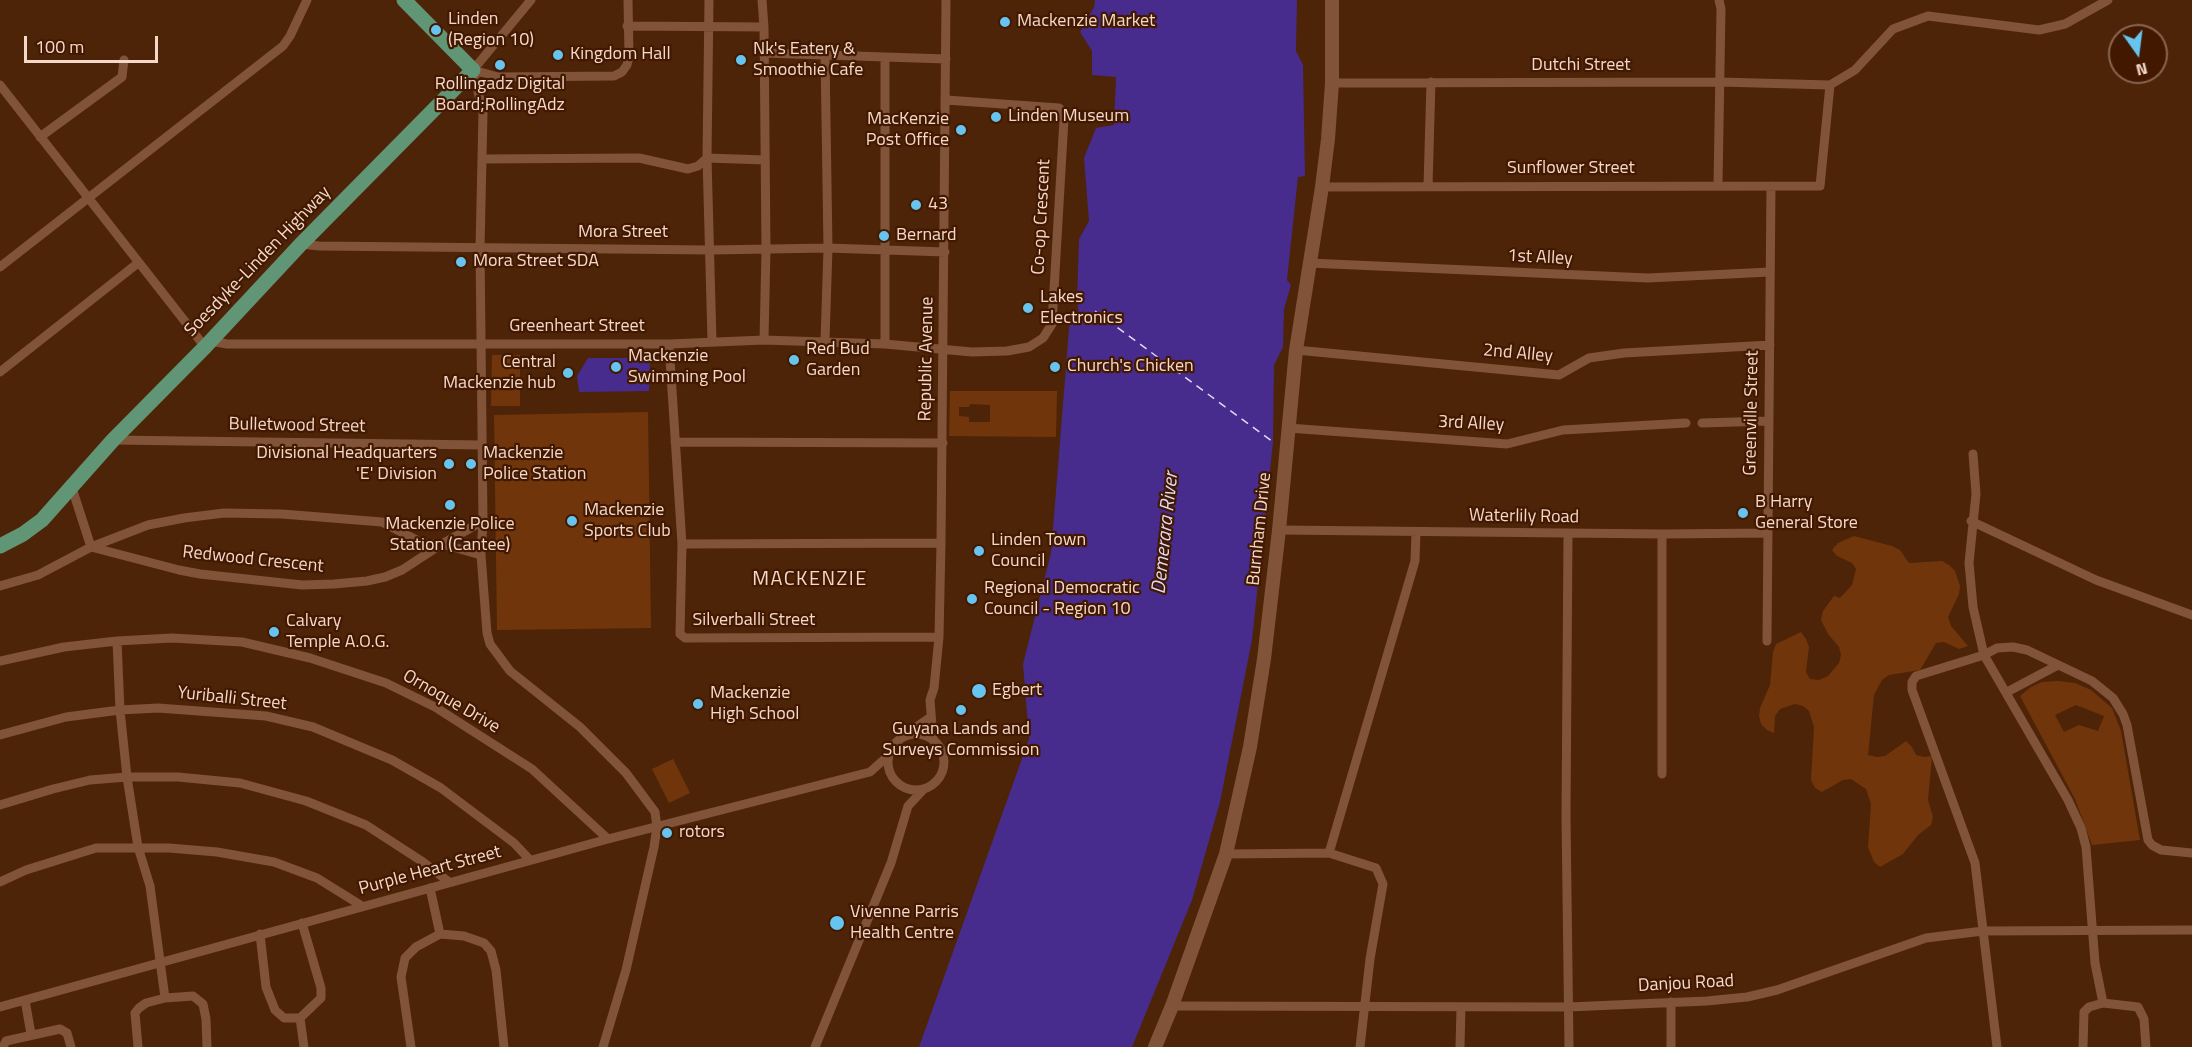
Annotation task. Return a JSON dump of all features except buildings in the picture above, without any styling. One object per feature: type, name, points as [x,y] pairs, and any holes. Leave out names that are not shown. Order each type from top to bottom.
[{"type":"main road","points":[[404,0],[473,70]]},
{"type":"main road","name":"Soesdyke-Linden Highway","points":[[0,546],[23,534],[42,520],[113,440],[301,244],[473,70]]},
{"type":"street","points":[[0,267],[283,46],[307,0]]},
{"type":"street","points":[[473,70],[531,0]]},
{"type":"street","points":[[473,70],[498,77],[614,76],[627,65],[629,56],[628,0]]},
{"type":"street","points":[[710,0],[707,158],[712,341]]},
{"type":"street","points":[[762,0],[766,250],[764,340]]},
{"type":"street","name":"Republic Avenue","points":[[933,739],[930,700],[934,688],[939,637],[945,349],[946,0]]},
{"type":"street","name":"Burnham Drive","points":[[1155,1047],[1226,854],[1250,747],[1264,659],[1279,530],[1296,350],[1322,187],[1332,83],[1332,0]]},
{"type":"street","points":[[1718,185],[1721,9],[1719,0]]},
{"type":"street","points":[[1830,85],[1855,70],[1893,29],[1928,16],[2039,30],[2065,24],[2108,0]]},
{"type":"street","points":[[627,26],[764,27]]},
{"type":"street","points":[[764,53],[946,59]]},
{"type":"street","points":[[825,55],[828,248],[825,341]]},
{"type":"street","points":[[885,58],[885,344]]},
{"type":"street","points":[[40,137],[122,77],[124,60]]},
{"type":"street","points":[[473,70],[483,113],[480,248],[483,521],[481,555],[487,633],[490,644],[510,671],[580,727],[626,773],[655,812],[657,827],[626,970],[603,1047]]},
{"type":"street","points":[[1428,186],[1431,82]]},
{"type":"street","name":"Dutchi Street","points":[[1332,83],[1720,82],[1830,85]]},
{"type":"street","points":[[0,85],[138,263],[207,344]]},
{"type":"street","name":"Sunflower Street","points":[[1322,187],[1820,186],[1830,85]]},
{"type":"street","name":"Co-op Crescent","points":[[945,349],[985,352],[1029,347],[1043,338],[1052,324],[1064,119],[1059,108],[946,100]]},
{"type":"street","points":[[482,159],[639,158],[688,169],[698,166],[707,158],[765,159]]},
{"type":"street","name":"Greenville Street","points":[[1767,641],[1771,186]]},
{"type":"street","name":"Mora Street","points":[[301,244],[710,250],[828,248],[945,252]]},
{"type":"street","points":[[0,372],[138,263]]},
{"type":"street","name":"1st Alley","points":[[1309,263],[1636,278],[1770,272]]},
{"type":"street","name":"Greenheart Street","points":[[207,344],[669,344],[764,340],[825,341],[945,349]]},
{"type":"street","name":"Silverballi Street","points":[[669,344],[682,544],[680,634],[685,638],[939,637]]},
{"type":"street","name":"2nd Alley","points":[[1296,350],[1559,375],[1589,358],[1624,353],[1770,345]]},
{"type":"street","points":[[1702,423],[1769,420]]},
{"type":"street","name":"3rd Alley","points":[[1288,428],[1507,444],[1563,430],[1686,423]]},
{"type":"street","name":"Bulletwood Street","points":[[113,440],[482,445]]},
{"type":"street","points":[[675,442],[943,443]]},
{"type":"street","points":[[1972,454],[1976,494],[1971,521],[1970,574],[1973,607],[1984,655],[2068,800],[2081,828],[2086,846],[2095,963],[2103,1003]]},
{"type":"street","points":[[72,488],[91,547]]},
{"type":"street","name":"Redwood Crescent","points":[[0,586],[38,575],[91,547],[148,525],[224,513],[282,514],[382,522],[424,544],[442,544],[481,555]]},
{"type":"street","name":"Redwood Crescent","points":[[91,547],[178,570],[302,585],[345,583],[385,577],[402,570],[483,521]]},
{"type":"street","points":[[1971,521],[2096,580],[2192,615]]},
{"type":"street","name":"Waterlily Road","points":[[1279,530],[1568,534],[1768,533]]},
{"type":"street","points":[[1329,853],[1415,561],[1416,532]]},
{"type":"street","points":[[1568,534],[1566,816],[1569,1047]]},
{"type":"street","points":[[1662,534],[1662,774]]},
{"type":"street","points":[[682,544],[941,543]]},
{"type":"street","name":"Ornoque Drive","points":[[0,662],[64,647],[117,640],[172,638],[243,642],[310,658],[386,683],[435,708],[532,769],[608,839]]},
{"type":"street","points":[[117,640],[120,710],[128,777],[138,847],[150,886],[165,998]]},
{"type":"street","points":[[1997,1047],[1975,864],[1912,690],[1912,682],[1916,675],[1984,655],[1997,648],[2013,647],[2027,650],[2092,681],[2113,698],[2127,725],[2148,840],[2161,850],[2192,853]]},
{"type":"street","points":[[2007,692],[2058,665]]},
{"type":"street","name":"Yuriballi Street","points":[[0,735],[66,717],[158,708],[266,716],[313,727],[392,760],[441,788],[514,843],[530,860]]},
{"type":"street","points":[[908,806],[887,764],[888,756],[893,745],[901,737],[931,717]]},
{"type":"street","points":[[815,1047],[891,863],[908,806],[924,789],[933,785],[940,777],[944,767],[944,756],[933,739],[923,734],[901,737]]},
{"type":"street","name":"Purple Heart Street","points":[[0,1007],[530,860],[870,772],[888,756]]},
{"type":"street","points":[[870,772],[908,789],[924,789]]},
{"type":"street","points":[[0,805],[90,780],[178,777],[240,783],[306,801],[366,825],[449,882]]},
{"type":"street","points":[[0,882],[26,870],[96,849],[138,847],[218,852],[274,862],[317,878],[362,906]]},
{"type":"street","points":[[1226,854],[1329,853],[1376,868],[1383,884],[1363,1007],[1360,1047]]},
{"type":"street","points":[[430,888],[440,934]]},
{"type":"street","points":[[260,934],[266,987],[275,1010],[284,1018],[300,1018],[321,998],[321,988],[302,923]]},
{"type":"street","name":"Danjou Road","points":[[1172,1006],[1568,1007],[1747,997],[1770,992],[1926,938],[1983,931],[2192,930]]},
{"type":"street","points":[[411,1047],[401,977],[405,958],[416,947],[440,934],[464,936],[484,943],[491,951],[496,970],[504,1047]]},
{"type":"street","points":[[138,1047],[135,1013],[146,1003],[165,998],[193,996],[203,1004],[207,1047]]},
{"type":"street","points":[[25,1000],[31,1034]]},
{"type":"street","points":[[1671,1002],[1671,1047]]},
{"type":"street","points":[[2083,1047],[2084,1012],[2089,1006],[2103,1003],[2138,1007],[2144,1019],[2146,1047]]},
{"type":"street","points":[[1460,1047],[1461,1007]]},
{"type":"street","points":[[300,1018],[304,1047]]},
{"type":"street","points":[[3,1047],[6,1041],[60,1029],[68,1033],[71,1047]]},
{"type":"shaded area","points":[[492,355],[520,355],[520,406],[491,406]]},
{"type":"shaded area","points":[[950,391],[1057,391],[1056,437],[949,436]],"holes":[[[970,404],[990,405],[990,422],[969,422],[969,417],[959,416],[959,407],[969,407]]]},
{"type":"shaded area","name":"Mackenzie Sports Club","points":[[648,412],[651,628],[497,630],[494,415]]},
{"type":"shaded area","points":[[1854,536],[1892,546],[1900,550],[1909,563],[1942,561],[1949,565],[1955,571],[1960,586],[1959,594],[1948,617],[1951,626],[1968,646],[1959,649],[1944,642],[1936,643],[1920,670],[1889,675],[1882,680],[1874,695],[1868,755],[1885,756],[1906,741],[1916,755],[1932,756],[1928,800],[1933,817],[1931,825],[1918,835],[1903,854],[1880,867],[1874,862],[1868,847],[1871,804],[1866,789],[1851,779],[1843,780],[1822,792],[1815,788],[1811,780],[1814,727],[1809,711],[1795,704],[1780,709],[1775,716],[1774,733],[1761,724],[1759,716],[1770,685],[1773,652],[1776,644],[1801,632],[1809,647],[1806,672],[1810,679],[1819,680],[1828,676],[1839,663],[1841,655],[1839,647],[1828,634],[1821,620],[1823,611],[1834,596],[1840,598],[1852,585],[1856,569],[1852,563],[1837,556],[1832,550],[1838,543]]},
{"type":"shaded area","points":[[2042,682],[2075,683],[2091,690],[2112,708],[2121,731],[2140,840],[2092,845],[2075,799],[2020,696]],"holes":[[[2076,705],[2104,716],[2098,731],[2079,725],[2064,732],[2055,715]]]},
{"type":"shaded area","points":[[673,759],[690,793],[669,803],[652,769]]},
{"type":"water","name":"Demerara River","points":[[1095,0],[1297,0],[1296,51],[1303,65],[1305,176],[1298,177],[1287,280],[1291,285],[1284,309],[1283,347],[1274,365],[1273,442],[1252,640],[1220,802],[1192,900],[1132,1047],[919,1047],[1029,739],[1023,664],[1051,553],[1070,317],[1079,316],[1077,301],[1079,239],[1089,221],[1084,158],[1096,128],[1114,125],[1116,77],[1092,75],[1092,51],[1080,32],[1094,7]]},
{"type":"water","name":"Mackenzie Swimming Pool","points":[[588,358],[650,358],[649,391],[579,392],[577,376]]},
{"type":"ferry route","points":[[1095,311],[1273,442]]},
{"type":"place","name":"Mackenzie Market","points":[[1005,22]]},
{"type":"place","name":"Linden (Region 10)","points":[[436,30]]},
{"type":"place","name":"Kingdom Hall","points":[[558,55]]},
{"type":"place","name":"Nk's Eatery & Smoothie Cafe","points":[[741,60]]},
{"type":"place","name":"Rollingadz Digital Board;RollingAdz","points":[[500,65]]},
{"type":"place","name":"Linden Museum","points":[[996,117]]},
{"type":"place","name":"MacKenzie Post Office","points":[[961,130]]},
{"type":"place","name":"43","points":[[916,205]]},
{"type":"place","name":"Bernard","points":[[884,236]]},
{"type":"place","name":"Mora Street SDA","points":[[461,262]]},
{"type":"place","name":"Lakes Electronics","points":[[1028,308]]},
{"type":"place","name":"Red Bud Garden","points":[[794,360]]},
{"type":"place","name":"Mackenzie Swimming Pool","points":[[616,367]]},
{"type":"place","name":"Church's Chicken","points":[[1055,367]]},
{"type":"place","name":"Central Mackenzie hub","points":[[568,373]]},
{"type":"place","name":"Divisional Headquarters 'E' Division","points":[[449,464]]},
{"type":"place","name":"Mackenzie Police Station","points":[[471,464]]},
{"type":"place","name":"Mackenzie Police Station (Cantee)","points":[[450,505]]},
{"type":"place","name":"B Harry General Store","points":[[1743,513]]},
{"type":"place","name":"Mackenzie Sports Club","points":[[572,521]]},
{"type":"place","name":"Linden Town Council","points":[[979,551]]},
{"type":"place","name":"Regional Democratic Council - Region 10","points":[[972,599]]},
{"type":"place","name":"Calvary Temple A.O.G.","points":[[274,632]]},
{"type":"place","name":"Egbert","points":[[979,691]]},
{"type":"place","name":"Mackenzie High School","points":[[698,704]]},
{"type":"place","name":"Guyana Lands and Surveys Commission","points":[[961,710]]},
{"type":"place","name":"rotors","points":[[667,833]]},
{"type":"place","name":"Vivenne Parris Health Centre","points":[[837,923]]},
{"type":"district","name":"MACKENZIE","points":[[810,580]]}]
